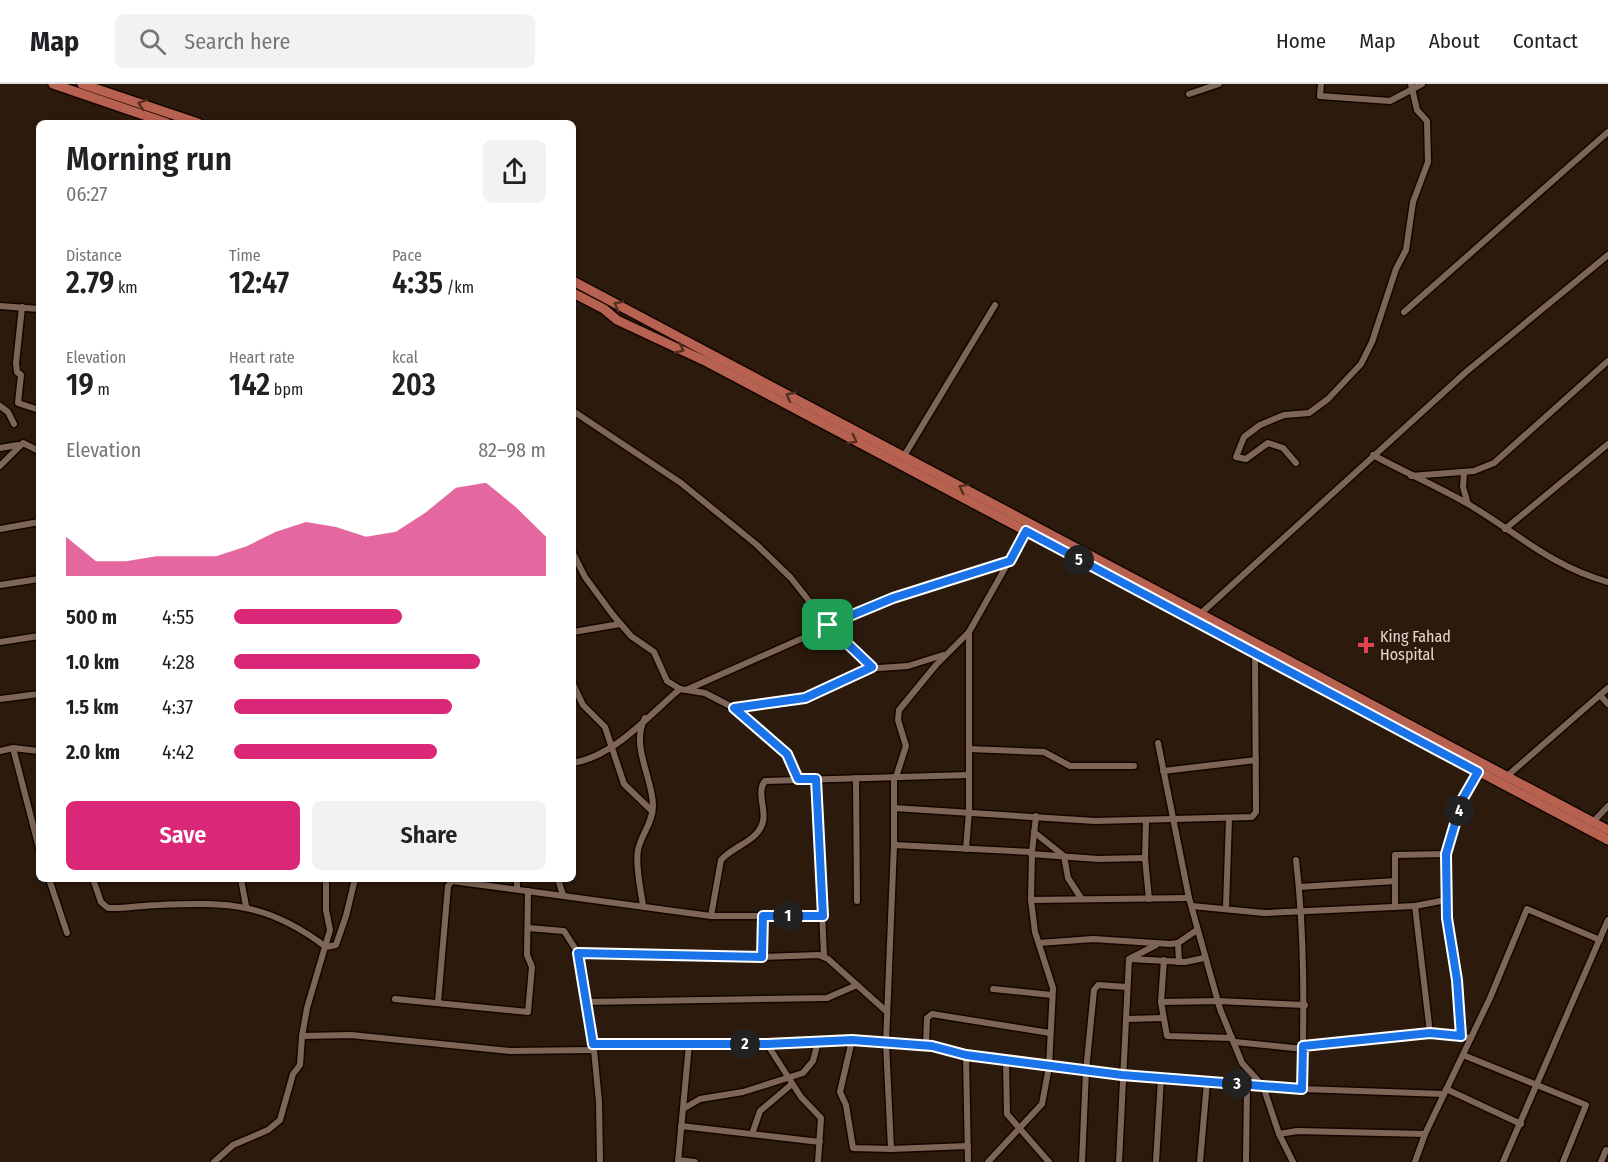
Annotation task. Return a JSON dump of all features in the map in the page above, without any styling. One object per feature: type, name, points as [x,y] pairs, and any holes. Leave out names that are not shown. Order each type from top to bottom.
[{"type":"main road","points":[[52,84],[158,120]]},
{"type":"main road","points":[[82,84],[189,120]]},
{"type":"main road","points":[[576,283],[904,456],[1196,617],[1255,653],[1608,840]]},
{"type":"main road","points":[[576,295],[604,309],[617,320],[707,362],[1026,531],[1608,830]]},
{"type":"street","points":[[1189,94],[1219,84]]},
{"type":"street","points":[[1321,84],[1320,96],[1390,101],[1412,86],[1422,84]]},
{"type":"street","points":[[1296,463],[1283,448],[1268,442],[1246,459],[1236,457],[1244,437],[1260,424],[1284,415],[1308,413],[1328,399],[1360,364],[1372,342],[1396,269],[1406,250],[1413,202],[1428,162],[1427,121],[1417,110],[1412,86]]},
{"type":"street","points":[[1404,312],[1608,132]]},
{"type":"street","points":[[1196,617],[1466,372],[1608,255]]},
{"type":"street","points":[[904,456],[995,305]]},
{"type":"street","points":[[0,306],[36,309]]},
{"type":"street","points":[[22,307],[16,363],[17,372],[21,375],[18,404],[36,409]]},
{"type":"street","points":[[1411,476],[1464,472],[1484,468],[1494,463],[1608,361]]},
{"type":"street","points":[[0,406],[8,412],[14,424]]},
{"type":"street","points":[[576,413],[634,450],[703,500],[733,529],[757,545],[791,578],[828,625],[872,667]]},
{"type":"street","points":[[2,463],[23,443],[36,450]]},
{"type":"street","points":[[0,448],[18,446]]},
{"type":"street","points":[[1505,529],[1607,446]]},
{"type":"street","points":[[1373,455],[1468,504],[1570,569],[1608,582]]},
{"type":"street","points":[[1464,472],[1463,487],[1468,504]]},
{"type":"street","points":[[0,529],[36,523]]},
{"type":"street","points":[[891,1149],[886,1011],[895,777],[906,747],[898,720],[899,710],[969,632],[1026,531]]},
{"type":"street","points":[[576,558],[590,584],[620,624],[636,640],[650,647],[667,681],[683,690],[705,693],[734,708],[787,754],[798,779]]},
{"type":"street","points":[[576,762],[589,759],[612,746],[683,690],[746,665],[828,625],[893,598],[1010,561]]},
{"type":"street","points":[[0,585],[36,579]]},
{"type":"street","points":[[576,631],[620,624]]},
{"type":"street","points":[[966,849],[969,811],[969,632]]},
{"type":"street","points":[[0,642],[36,636]]},
{"type":"street","points":[[734,708],[805,698],[872,667],[920,663],[952,650]]},
{"type":"street","points":[[894,808],[969,811],[1095,821],[1252,817],[1256,812],[1255,653]]},
{"type":"street","points":[[1506,777],[1608,688]]},
{"type":"street","points":[[576,690],[583,705],[605,727],[612,746],[613,758],[624,784],[652,811]]},
{"type":"street","points":[[0,699],[36,694]]},
{"type":"street","points":[[1600,695],[1608,704]]},
{"type":"street","points":[[643,906],[638,851],[652,811],[642,746],[642,728],[645,718]]},
{"type":"street","points":[[1158,743],[1172,820],[1204,958],[1242,1064],[1263,1086],[1279,1134],[1293,1162]]},
{"type":"street","points":[[13,748],[36,836]]},
{"type":"street","points":[[0,751],[13,748],[36,751]]},
{"type":"street","points":[[969,749],[1044,752],[1070,766],[1134,766]]},
{"type":"street","points":[[1163,771],[1256,760]]},
{"type":"street","points":[[1461,1036],[1446,900],[1446,854],[1462,800],[1478,772]]},
{"type":"street","points":[[711,916],[721,860],[754,836],[763,823],[763,782],[798,779],[969,775]]},
{"type":"street","points":[[856,778],[857,901]]},
{"type":"street","points":[[816,779],[824,956]]},
{"type":"street","points":[[1593,822],[1608,806]]},
{"type":"street","points":[[988,1162],[1042,1104],[1049,1067],[1052,978],[1039,944],[1031,900],[1036,816]]},
{"type":"street","points":[[1226,907],[1229,818]]},
{"type":"street","points":[[1146,820],[1145,858],[1149,899]]},
{"type":"street","points":[[1034,832],[1064,856],[1068,878],[1081,898]]},
{"type":"street","points":[[894,844],[1064,856],[1145,858]]},
{"type":"street","points":[[1395,907],[1395,855],[1446,854]]},
{"type":"street","points":[[1296,860],[1302,912],[1305,1005],[1302,1089]]},
{"type":"street","points":[[1299,887],[1395,880]]},
{"type":"street","points":[[50,882],[67,933]]},
{"type":"street","points":[[94,882],[103,906],[108,908],[197,903],[246,906],[299,927],[326,947],[336,945],[354,882]]},
{"type":"street","points":[[242,882],[246,906]]},
{"type":"street","points":[[214,1162],[233,1145],[268,1130],[280,1120],[292,1079],[300,1065],[307,1008],[326,947],[330,925],[326,910],[326,882]]},
{"type":"street","points":[[438,1002],[448,886],[451,882]]},
{"type":"street","points":[[483,882],[528,891],[711,916],[823,916]]},
{"type":"street","points":[[517,882],[517,889]]},
{"type":"street","points":[[559,882],[563,895]]},
{"type":"street","points":[[395,999],[528,1012],[532,967],[527,955],[528,891]]},
{"type":"street","points":[[1031,900],[1189,898]]},
{"type":"street","points":[[1192,906],[1226,907],[1263,913],[1415,906],[1446,900]]},
{"type":"street","points":[[1415,906],[1430,1033]]},
{"type":"street","points":[[1415,1162],[1425,1134],[1471,1038],[1527,909],[1600,940]]},
{"type":"street","points":[[762,957],[763,916]]},
{"type":"street","points":[[1503,1162],[1539,1085],[1608,920]]},
{"type":"street","points":[[528,928],[564,931],[578,953],[593,1047],[600,1162]]},
{"type":"street","points":[[1039,944],[1093,939],[1156,945],[1178,943],[1197,930]]},
{"type":"street","points":[[1178,943],[1179,962]]},
{"type":"street","points":[[1129,959],[1156,945]]},
{"type":"street","points":[[578,953],[824,956],[886,1011]]},
{"type":"street","points":[[1129,959],[1179,962],[1204,958]]},
{"type":"street","points":[[1119,1162],[1129,959]]},
{"type":"street","points":[[1164,960],[1161,1002],[1167,1036],[1303,1047],[1430,1033],[1471,1038]]},
{"type":"street","points":[[584,1002],[827,998],[857,985]]},
{"type":"street","points":[[1082,1162],[1086,1071],[1095,986],[1127,987]]},
{"type":"street","points":[[993,989],[1052,995]]},
{"type":"street","points":[[1161,1002],[1218,1000],[1305,1005]]},
{"type":"street","points":[[926,1046],[927,1018],[932,1014],[1050,1033]]},
{"type":"street","points":[[1127,1019],[1163,1018]]},
{"type":"street","points":[[302,1036],[351,1035],[510,1051],[852,1040],[926,1046],[1006,1061],[1122,1075],[1302,1089],[1445,1092],[1521,1124]]},
{"type":"street","points":[[852,1040],[840,1092],[846,1105],[853,1148],[968,1146]]},
{"type":"street","points":[[752,1134],[760,1111],[790,1081],[810,1067],[818,1042]]},
{"type":"street","points":[[689,1044],[678,1161],[695,1162]]},
{"type":"street","points":[[767,1044],[790,1081],[821,1118],[818,1162]]},
{"type":"street","points":[[1463,1054],[1587,1107],[1563,1162]]},
{"type":"street","points":[[966,1055],[968,1162]]},
{"type":"street","points":[[1006,1061],[1006,1110],[1010,1119],[1020,1127],[1050,1162]]},
{"type":"street","points":[[1156,1162],[1161,1078]]},
{"type":"street","points":[[683,1109],[700,1100],[790,1081]]},
{"type":"street","points":[[1200,1162],[1207,1082]]},
{"type":"street","points":[[1246,1085],[1246,1162]]},
{"type":"street","points":[[681,1126],[820,1142]]},
{"type":"street","points":[[1279,1134],[1297,1131],[1425,1134]]},
{"type":"street","points":[[1601,1162],[1606,1150]]},
{"type":"place","name":"King Fahad Hospital","points":[[1366,645]]},
{"type":"route","points":[[1026,531],[1478,772],[1462,800],[1446,854],[1447,918],[1457,980],[1461,1036],[1430,1033],[1303,1046],[1302,1089],[1122,1075],[966,1055],[932,1046],[852,1040],[767,1044],[593,1044],[584,1002],[578,953],[762,957],[763,916],[823,916],[816,779],[798,779],[787,754],[734,708],[805,698],[818,694],[849,676],[872,667],[828,625],[893,598],[1010,561],[1026,531]]}]
